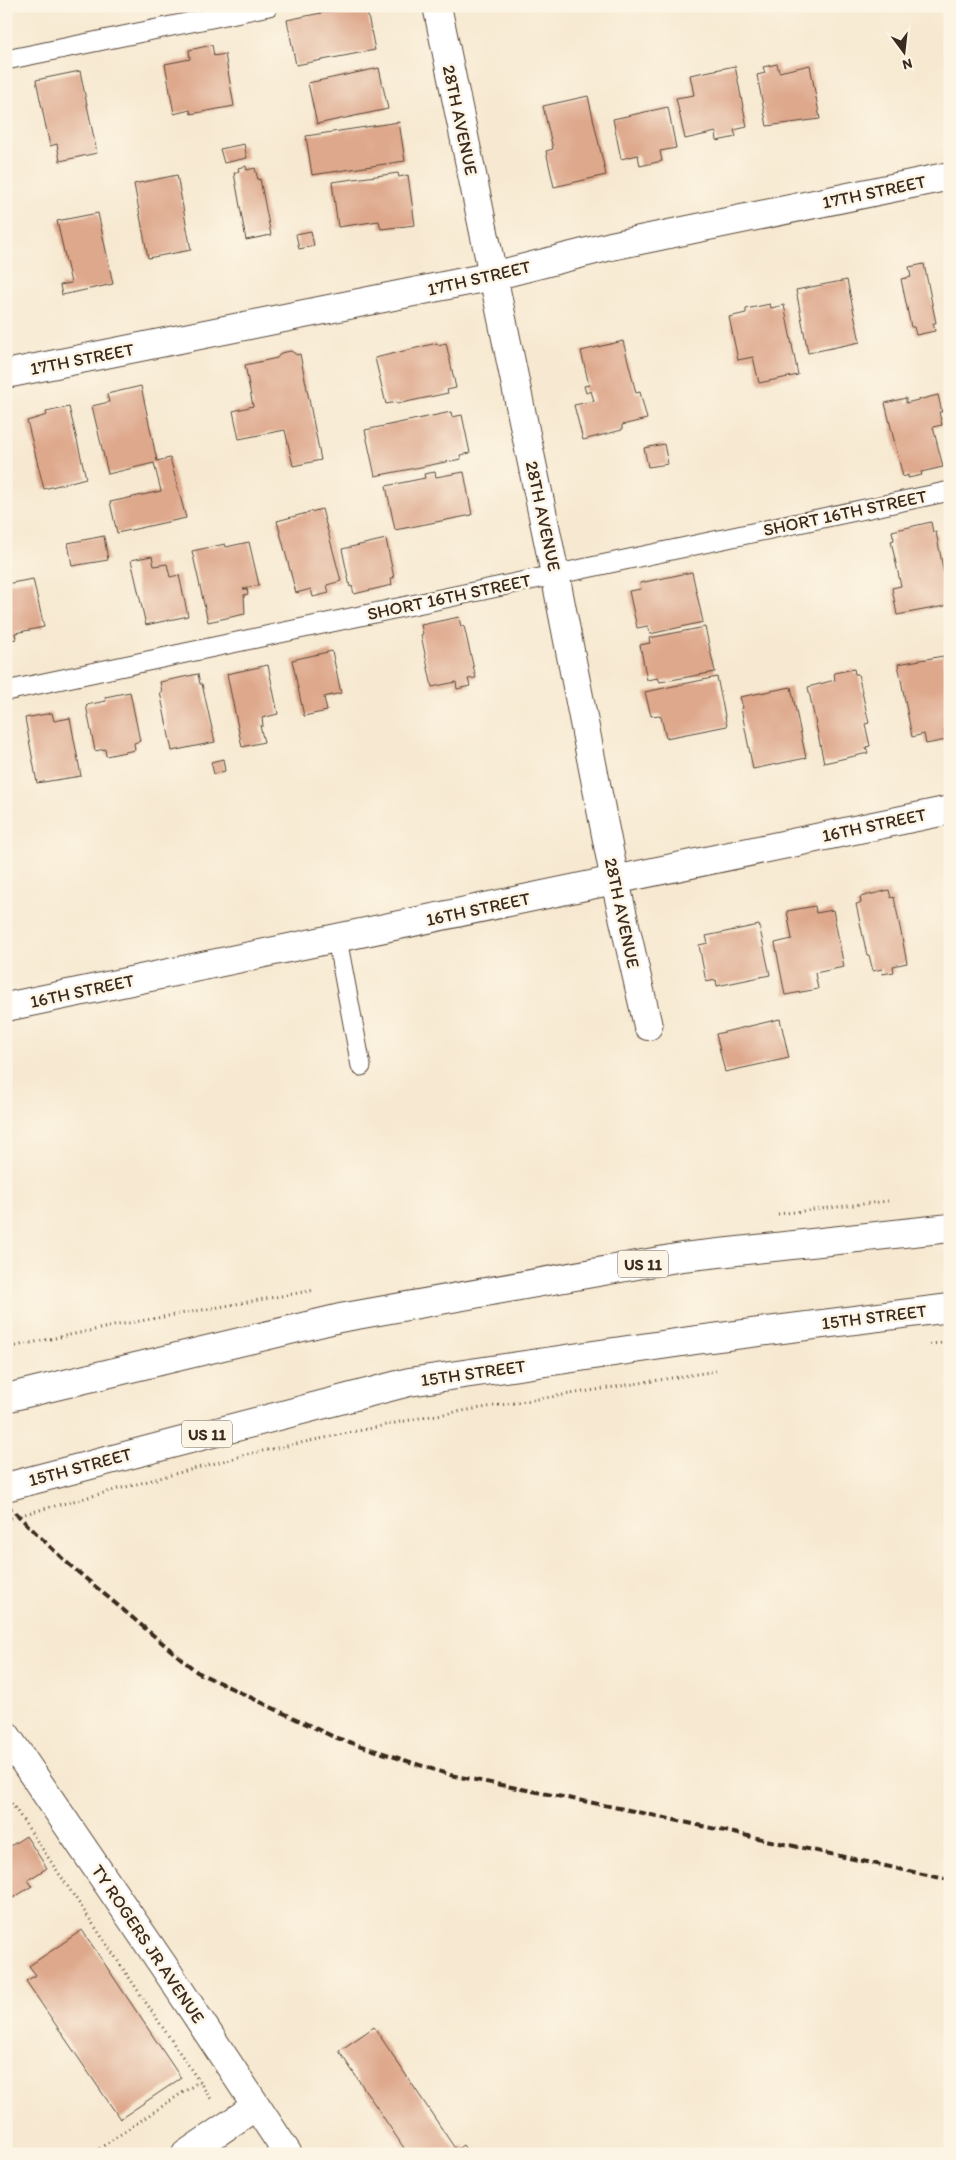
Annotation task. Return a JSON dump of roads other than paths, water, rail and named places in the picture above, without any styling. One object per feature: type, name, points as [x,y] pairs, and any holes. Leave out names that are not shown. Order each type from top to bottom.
[{"type":"street","name":"28TH AVENUE","points":[[437,6],[555,574],[615,880],[648,1026]]},
{"type":"street","name":"17TH STREET","points":[[6,374],[493,276],[611,246],[950,176]]},
{"type":"street","name":"16TH STREET","points":[[6,1007],[950,810]]},
{"type":"street","name":"US 11","points":[[6,1398],[340,1318],[682,1257],[950,1228]]},
{"type":"street","name":"15TH STREET","points":[[6,1487],[409,1382],[696,1340],[950,1308]]},
{"type":"street","name":"TY ROGERS JR AVENUE","points":[[6,1735],[288,2154]]},
{"type":"street","points":[[186,2154],[256,2106]]},
{"type":"lane","points":[[6,60],[269,6]]},
{"type":"lane","name":"SHORT 16TH STREET","points":[[6,691],[950,491]]},
{"type":"lane","points":[[337,939],[361,1066]]},
{"type":"railway","points":[[6,1504],[65,1561],[197,1672],[334,1737],[450,1775],[624,1809],[950,1880]]}]
